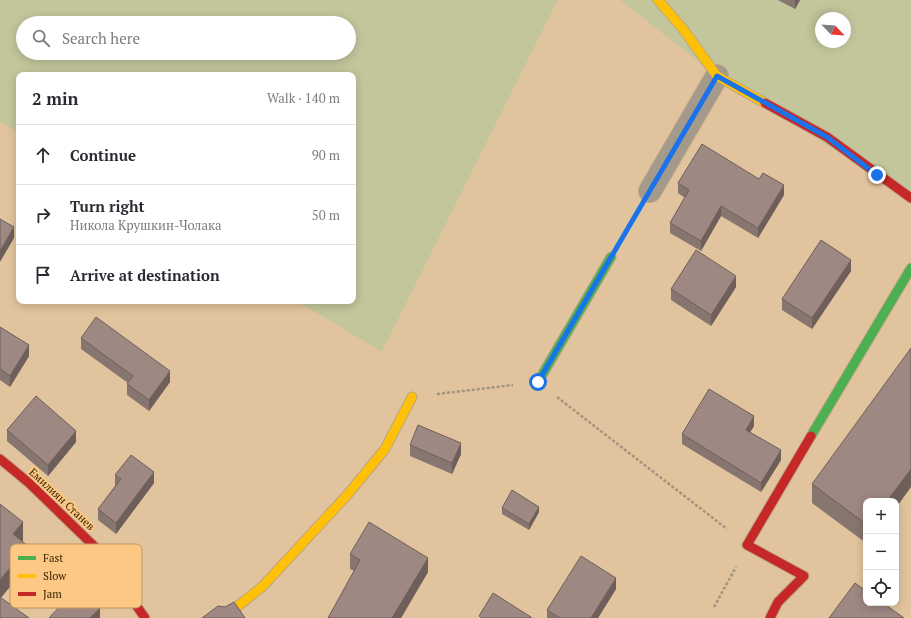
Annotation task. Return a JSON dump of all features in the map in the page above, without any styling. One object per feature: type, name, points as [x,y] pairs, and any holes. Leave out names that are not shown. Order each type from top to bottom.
[{"type":"street","points":[[658,0],[683,29],[717,76],[827,137],[911,198]]},
{"type":"street","points":[[650,191],[717,76]]},
{"type":"street","points":[[538,382],[611,257]]},
{"type":"street","points":[[770,618],[778,602],[804,576],[747,545],[911,268]]},
{"type":"street","points":[[223,618],[263,586],[348,494],[385,449],[412,397]]},
{"type":"street","name":"Емилиян Станев","points":[[0,459],[29,483],[93,544]]},
{"type":"street","name":"Емилиян Станев","points":[[138,608],[145,618]]},
{"type":"path","points":[[611,257],[650,191]]},
{"type":"path","points":[[412,397],[538,382],[747,545],[714,607]]},
{"type":"green space","points":[[0,0],[558,0],[382,352],[302,304],[356,304],[356,72],[16,72],[16,131],[0,121]]},
{"type":"green space","points":[[620,0],[911,0],[911,198],[717,76]]},
{"type":"building","points":[[702,144],[759,179],[763,173],[784,185],[758,228],[721,206],[701,241],[670,223],[689,190],[678,183]]},
{"type":"building","points":[[0,219],[14,227],[0,251]]},
{"type":"building","points":[[821,240],[851,260],[812,318],[782,299]]},
{"type":"building","points":[[696,250],[736,276],[711,315],[671,289]]},
{"type":"building","points":[[96,317],[170,371],[149,400],[127,384],[133,376],[81,338]]},
{"type":"building","points":[[0,327],[29,345],[10,376],[0,369]]},
{"type":"building","points":[[911,348],[911,469],[889,498],[863,498],[863,522],[812,484]]},
{"type":"building","points":[[709,389],[754,416],[746,430],[781,450],[761,483],[682,434]]},
{"type":"building","points":[[36,396],[76,431],[48,465],[7,430]]},
{"type":"building","points":[[418,425],[461,443],[452,463],[410,445]]},
{"type":"building","points":[[131,455],[154,472],[116,523],[98,509],[121,479],[115,475]]},
{"type":"building","points":[[512,490],[539,507],[529,524],[502,508]]},
{"type":"building","points":[[0,504],[23,522],[13,534],[26,544],[10,544],[10,568],[0,580]]},
{"type":"building","points":[[369,522],[428,558],[392,618],[328,618],[360,560],[350,554]]},
{"type":"building","points":[[581,556],[616,578],[591,618],[560,618],[547,610]]},
{"type":"building","points":[[855,583],[863,589],[863,606],[887,606],[904,618],[829,618]]},
{"type":"building","points":[[493,593],[531,618],[482,618],[479,616]]},
{"type":"building","points":[[0,597],[10,604],[10,608],[15,608],[29,618],[0,618]]},
{"type":"building","points":[[234,602],[245,618],[202,618],[218,606],[225,607]]},
{"type":"building","points":[[58,608],[100,608],[90,618],[49,618]]},
{"type":"traffic: fast","points":[[538,382],[611,257]]},
{"type":"traffic: fast","points":[[811,436],[911,268]]},
{"type":"traffic: slow","points":[[658,0],[683,29],[717,76],[765,103]]},
{"type":"traffic: slow","points":[[223,618],[263,586],[348,494],[385,449],[412,397]]},
{"type":"traffic: jam","points":[[765,103],[827,137],[911,198]]},
{"type":"traffic: jam","points":[[770,618],[778,602],[804,576],[747,545],[811,436]]},
{"type":"traffic: jam","points":[[0,459],[29,483],[92,544]]},
{"type":"traffic: jam","points":[[138,608],[145,618]]},
{"type":"route","points":[[538,382],[717,76],[827,137],[877,175]]}]
